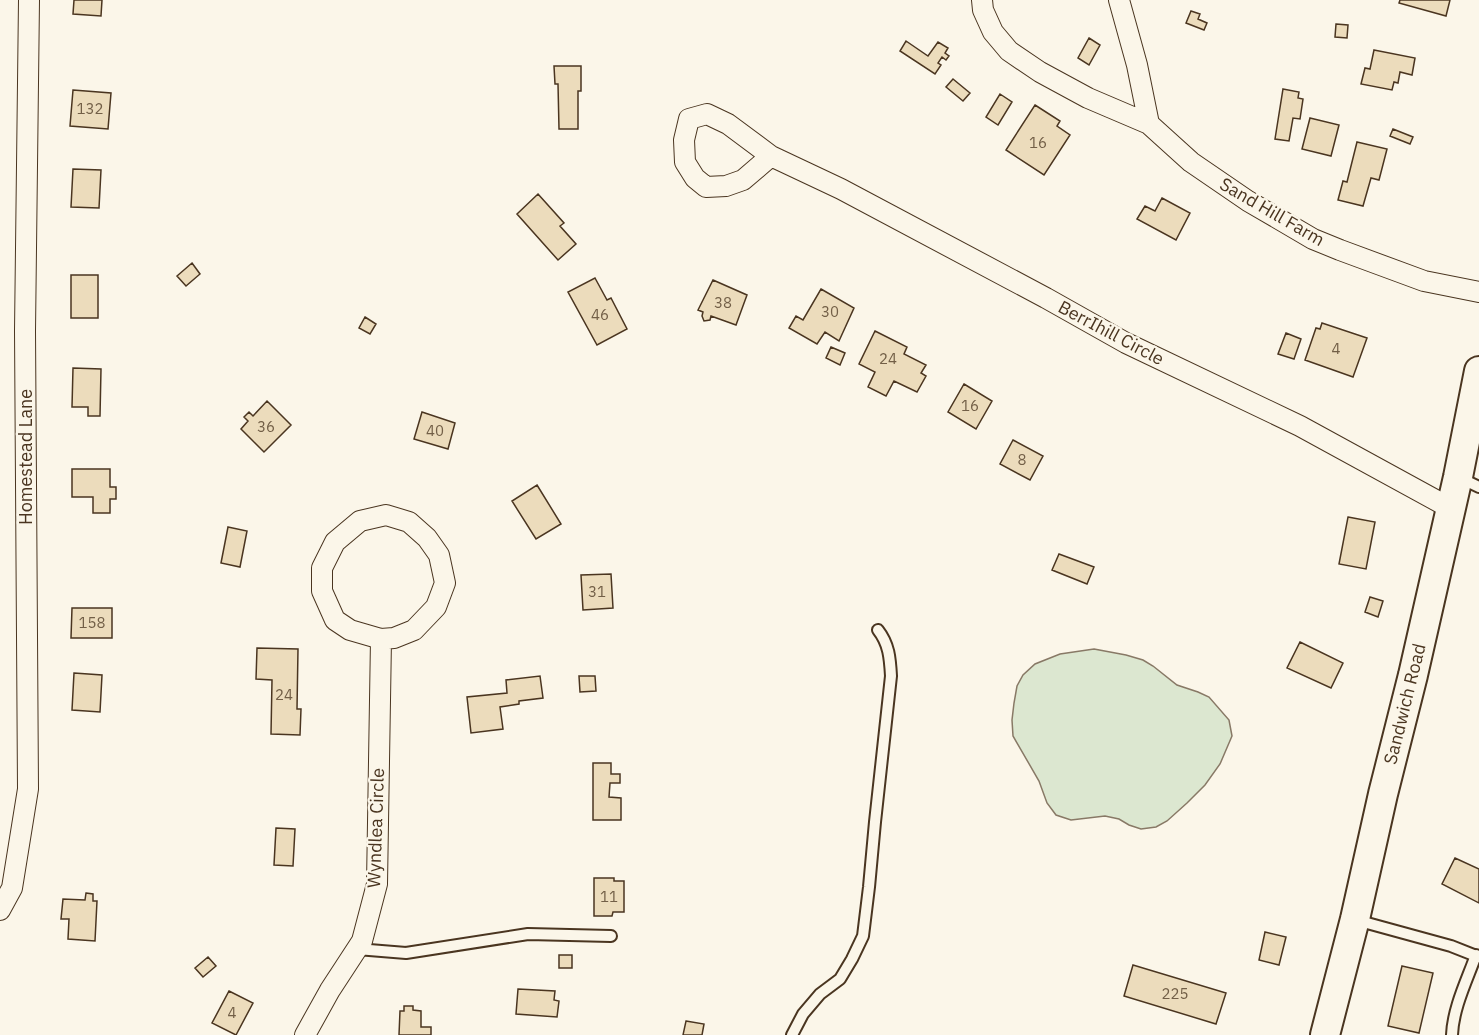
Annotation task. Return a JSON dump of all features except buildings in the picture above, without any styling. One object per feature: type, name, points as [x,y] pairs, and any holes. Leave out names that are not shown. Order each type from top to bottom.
[{"type":"main road","name":"Sandwich Road","points":[[1325,1035],[1413,675],[1450,508],[1468,482],[1479,371]]},
{"type":"street","name":"Homestead Lane","points":[[0,910],[12,888],[28,789],[25,331],[29,0]]},
{"type":"street","name":"Sand Hill Farm","points":[[982,0],[983,10],[993,32],[1009,51],[1040,72],[1088,98],[1149,124],[1191,162],[1248,201],[1313,239],[1424,281],[1479,292]]},
{"type":"street","points":[[1119,0],[1137,65],[1149,124]]},
{"type":"street","name":"BerrIhill Circle","points":[[771,156],[743,180],[726,186],[706,187],[695,178],[685,162],[684,140],[689,119],[707,114],[728,124],[771,156],[841,189],[1126,343],[1300,426],[1450,508]]},
{"type":"street","points":[[386,515],[409,522],[427,538],[439,555],[445,583],[436,607],[414,630],[394,638],[381,639],[350,630],[335,620],[322,591],[322,568],[335,542],[360,521],[386,515]]},
{"type":"street","name":"Wyndlea Circle","points":[[305,1035],[330,990],[362,941],[377,884],[381,639]]},
{"type":"lane","points":[[792,1035],[802,1014],[820,994],[840,979],[862,936],[870,887],[874,822],[891,676],[890,658],[885,639],[878,630]]},
{"type":"lane","points":[[1355,919],[1478,956],[1458,1005],[1452,1035]]},
{"type":"lane","points":[[357,949],[406,953],[528,934],[611,936]]},
{"type":"green space","points":[[1094,649],[1143,660],[1177,685],[1209,697],[1229,720],[1232,736],[1220,764],[1205,785],[1187,803],[1167,821],[1156,827],[1141,829],[1119,819],[1105,816],[1071,820],[1056,815],[1047,803],[1039,781],[1013,736],[1014,703],[1017,686],[1023,675],[1035,664],[1060,654]]}]
